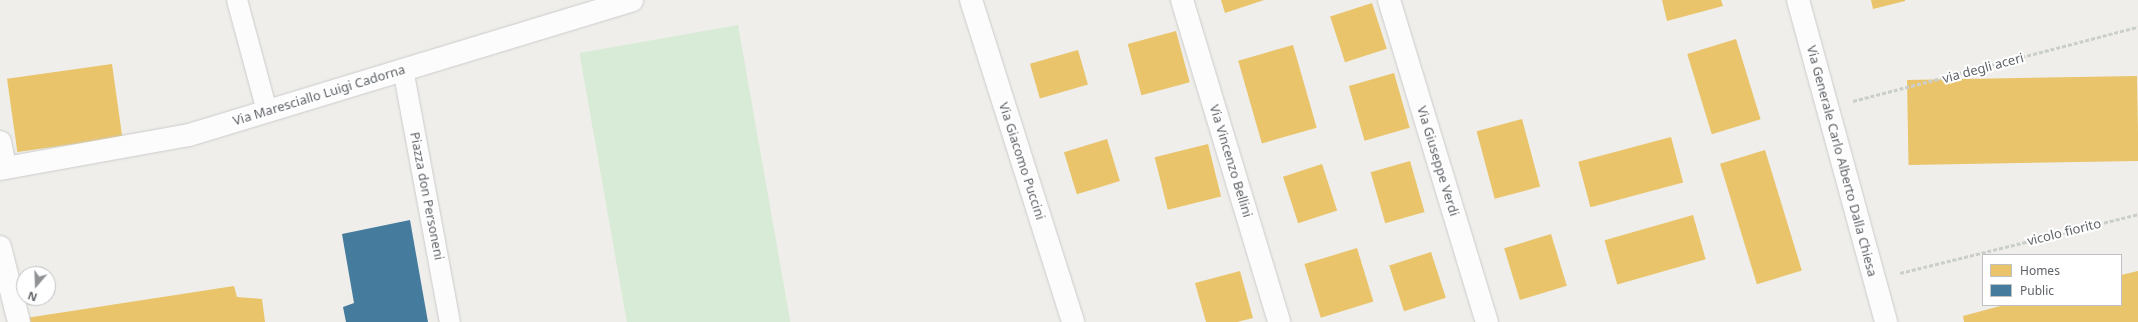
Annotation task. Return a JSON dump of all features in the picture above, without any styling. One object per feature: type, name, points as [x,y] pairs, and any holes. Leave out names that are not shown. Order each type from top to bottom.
[{"type":"street","points":[[237,0],[267,111]]},
{"type":"street","name":"Via Maresciallo Luigi Cadorna","points":[[3,168],[189,135],[632,0]]},
{"type":"street","name":"Via Giacomo Puccini","points":[[971,0],[1072,322]]},
{"type":"street","name":"Via Vincenzo Bellini","points":[[1182,0],[1279,322]]},
{"type":"street","name":"Via Giuseppe Verdi","points":[[1389,0],[1487,322]]},
{"type":"street","name":"Via Generale Carlo Alberto Dalla Chiesa","points":[[1798,0],[1886,322]]},
{"type":"street","name":"Piazza don Personeni","points":[[404,69],[450,322]]},
{"type":"street","points":[[0,142],[3,168]]},
{"type":"street","points":[[0,247],[19,322]]},
{"type":"path","name":"via degli aceri","points":[[1827,108],[2138,27]]},
{"type":"path","name":"vicolo fiorito","points":[[1874,280],[2138,214]]},
{"type":"green space","points":[[738,25],[790,322],[627,322],[579,53]]},
{"type":"building: Homes","points":[[1221,0],[1264,0],[1225,13]]},
{"type":"building: Homes","points":[[1662,0],[1721,0],[1723,6],[1667,21]]},
{"type":"building: Homes","points":[[1871,0],[1905,0],[1905,1],[1873,9]]},
{"type":"building: Homes","points":[[1372,3],[1387,49],[1345,62],[1330,17]]},
{"type":"building: Homes","points":[[1176,31],[1190,82],[1141,95],[1128,44]]},
{"type":"building: Homes","points":[[1736,39],[1761,119],[1712,134],[1687,54]]},
{"type":"building: Homes","points":[[1293,45],[1317,128],[1262,143],[1238,61]]},
{"type":"building: Homes","points":[[1078,50],[1088,85],[1040,98],[1030,64]]},
{"type":"building: Homes","points":[[112,64],[122,137],[17,152],[7,79]]},
{"type":"building: Homes","points":[[1394,73],[1410,128],[1365,141],[1349,86]]},
{"type":"building: Homes","points":[[2137,76],[2138,161],[1909,165],[1907,80]]},
{"type":"building: Homes","points":[[1522,119],[1540,187],[1495,199],[1477,131]]},
{"type":"building: Homes","points":[[1671,137],[1683,182],[1590,207],[1578,162]]},
{"type":"building: Homes","points":[[1107,139],[1120,181],[1077,194],[1064,152]]},
{"type":"building: Homes","points":[[1208,144],[1221,196],[1168,210],[1155,157]]},
{"type":"building: Homes","points":[[1765,150],[1802,270],[1757,284],[1720,164]]},
{"type":"building: Homes","points":[[1410,161],[1425,212],[1385,223],[1371,172]]},
{"type":"building: Homes","points":[[1322,164],[1337,211],[1298,223],[1283,177]]},
{"type":"building: Homes","points":[[1693,215],[1706,259],[1617,285],[1605,240]]},
{"type":"building: Homes","points":[[1551,234],[1567,286],[1520,300],[1504,248]]},
{"type":"building: Homes","points":[[1357,248],[1373,302],[1321,318],[1304,264]]},
{"type":"building: Homes","points":[[1431,252],[1446,298],[1404,311],[1389,266]]},
{"type":"building: Homes","points":[[1240,271],[1253,318],[1237,322],[1206,322],[1195,283]]},
{"type":"building: Homes","points":[[2138,271],[2138,322],[1964,322],[1963,316],[2000,306],[2122,306],[2122,275]]},
{"type":"building: Homes","points":[[234,286],[237,297],[262,299],[265,322],[27,322],[26,318]]},
{"type":"building: Public","points":[[410,220],[428,322],[346,322],[343,307],[354,303],[342,234]]}]
